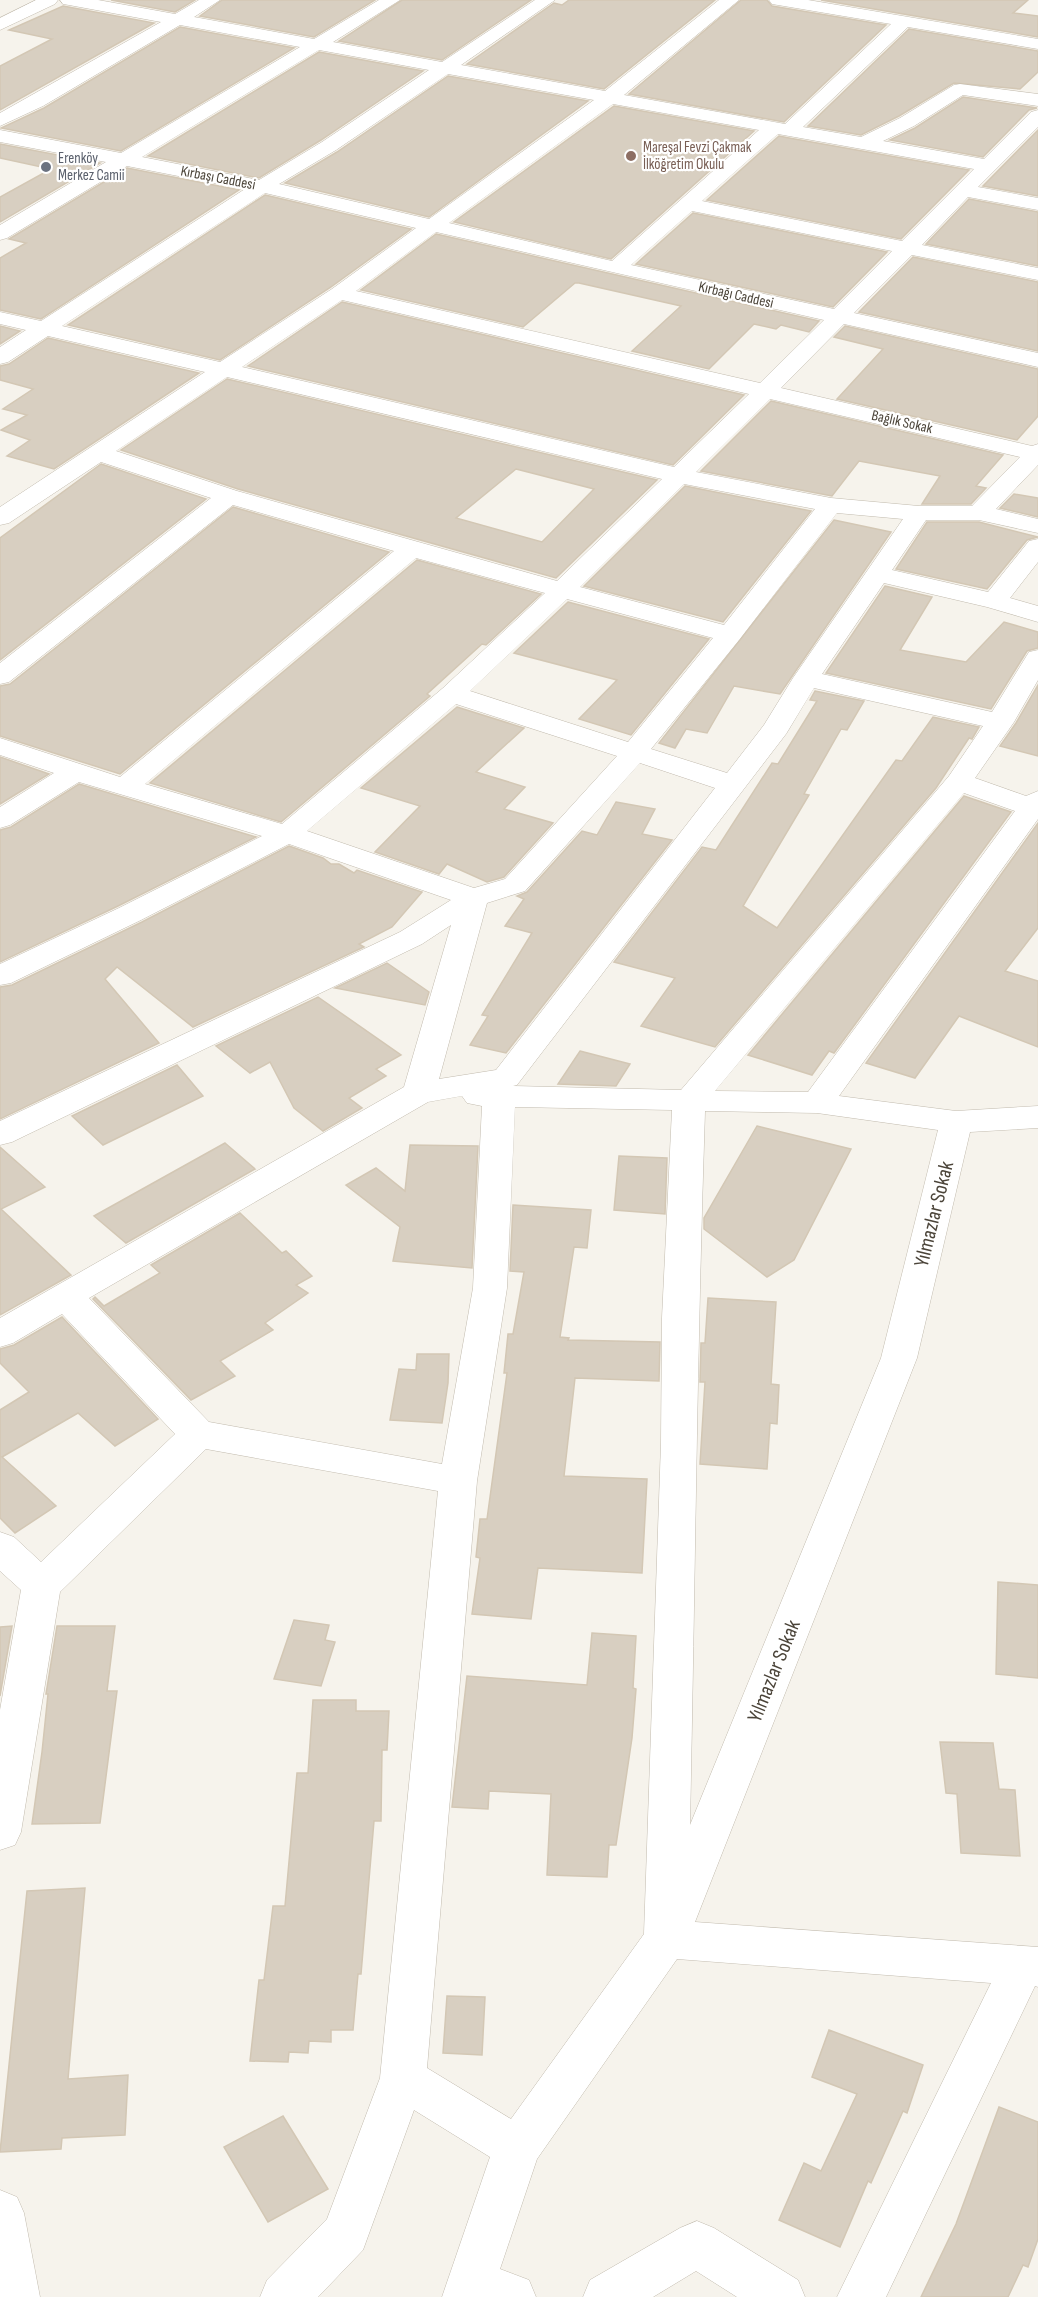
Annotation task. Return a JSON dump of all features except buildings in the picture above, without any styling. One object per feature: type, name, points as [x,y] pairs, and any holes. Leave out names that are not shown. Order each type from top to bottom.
[{"type":"street","points":[[0,25],[49,0]]},
{"type":"street","points":[[69,0],[989,166]]},
{"type":"street","points":[[0,120],[36,102],[211,0]]},
{"type":"street","points":[[0,234],[391,0]]},
{"type":"street","points":[[0,357],[262,186],[329,146],[546,0]]},
{"type":"street","points":[[0,518],[339,293],[435,225],[610,97],[730,0]]},
{"type":"street","points":[[778,0],[1038,44]]},
{"type":"street","points":[[616,268],[686,204],[781,129],[905,21]]},
{"type":"street","points":[[864,143],[907,122],[960,88],[1038,100]]},
{"type":"street","points":[[0,976],[130,914],[287,834],[452,694],[562,590],[680,476],[989,166],[1020,145],[1038,116]]},
{"type":"street","name":"Kırbaşı Caddesi","points":[[0,136],[262,186],[435,225]]},
{"type":"street","points":[[965,191],[1038,204]]},
{"type":"street","points":[[686,204],[1038,274]]},
{"type":"street","name":"Kırbağı Caddesi","points":[[435,225],[838,318],[1038,360]]},
{"type":"street","name":"Bağlık Sokak","points":[[339,293],[1037,453]]},
{"type":"street","points":[[0,318],[680,476],[831,505],[919,513],[979,513],[1038,526]]},
{"type":"street","points":[[98,453],[229,496],[412,549],[730,635]]},
{"type":"street","points":[[979,513],[1037,453]]},
{"type":"street","points":[[0,676],[229,496]]},
{"type":"street","points":[[0,1134],[411,938],[474,898],[515,885],[634,753],[831,505]]},
{"type":"street","points":[[0,1334],[419,1093],[506,1078],[776,728],[806,678],[919,513]]},
{"type":"street","points":[[994,601],[1038,546]]},
{"type":"street","points":[[124,787],[412,549]]},
{"type":"street","points":[[877,574],[994,601],[1038,614]]},
{"type":"street","points":[[861,2297],[1030,1966],[666,1939],[680,1443],[680,1318],[689,1101],[959,782],[1000,722],[1038,658]]},
{"type":"street","points":[[806,678],[1000,722]]},
{"type":"street","points":[[452,694],[732,784]]},
{"type":"street","points":[[0,746],[124,787],[287,834],[474,898]]},
{"type":"street","points":[[0,819],[76,772]]},
{"type":"street","points":[[817,1103],[1036,805],[959,782]]},
{"type":"street","points":[[419,1093],[474,898]]},
{"type":"street","points":[[419,1093],[499,1097],[817,1103],[956,1122],[1038,1117]]},
{"type":"street","points":[[284,2297],[346,2234],[403,2078],[458,1481],[490,1288],[499,1097]]},
{"type":"street","name":"Yılmazlar Sokak","points":[[483,2293],[517,2148],[666,1939],[899,1359],[956,1122]]},
{"type":"street","points":[[66,1296],[198,1434],[458,1481]]},
{"type":"street","points":[[0,1832],[41,1586],[198,1434]]},
{"type":"street","points":[[0,1547],[41,1586]]},
{"type":"street","points":[[403,2078],[517,2148]]},
{"type":"street","points":[[0,2214],[16,2297]]},
{"type":"street","points":[[607,2297],[697,2244],[782,2297]]},
{"type":"place","name":"Mareşal Fevzi Çakmak İlköğretim Okulu","points":[[631,156]]},
{"type":"place","name":"Erenköy Merkez Camii","points":[[46,167]]}]
